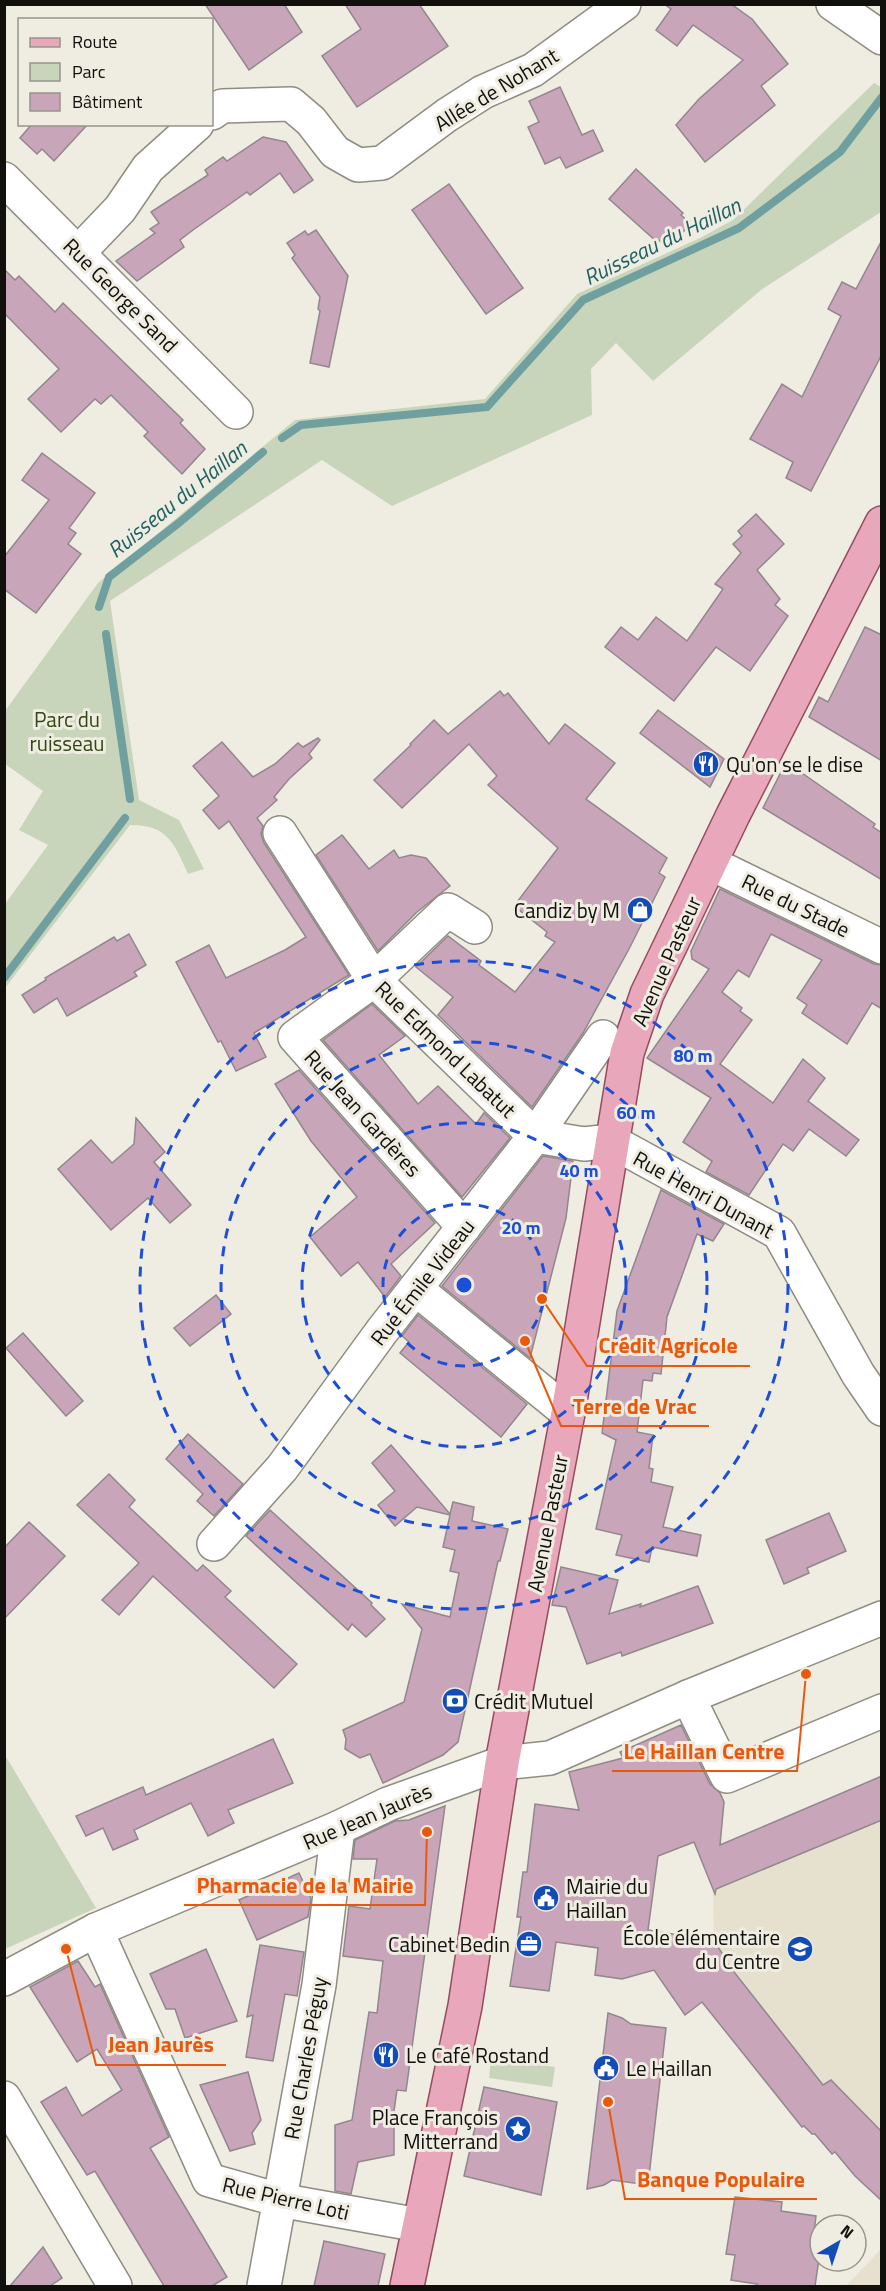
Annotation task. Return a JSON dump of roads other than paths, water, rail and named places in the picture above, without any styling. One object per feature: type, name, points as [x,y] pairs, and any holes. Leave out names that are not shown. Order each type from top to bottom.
[{"type":"main road","name":"Avenue Pasteur","points":[[407,2286],[465,2006],[502,1763],[568,1413],[627,1053],[647,994],[710,863],[882,523]]},
{"type":"street","name":"Allée de Nohant","points":[[213,112],[222,106],[291,104],[311,121],[335,152],[358,165],[382,163],[447,115],[483,92],[533,70],[624,4]]},
{"type":"street","points":[[833,4],[882,38]]},
{"type":"street","points":[[79,252],[120,209],[148,168],[195,126]]},
{"type":"street","name":"Rue George Sand","points":[[4,179],[236,412]]},
{"type":"street","name":"Rue Edmond Labatut","points":[[280,833],[374,981],[535,1136]]},
{"type":"street","name":"Rue du Stade","points":[[710,863],[882,947]]},
{"type":"street","name":"Rue Jean Gardères","points":[[464,1227],[295,1037],[374,981],[448,910],[475,927]]},
{"type":"street","name":"Rue Émile Videau","points":[[214,1544],[282,1468],[382,1331],[535,1136],[603,1036]]},
{"type":"street","points":[[535,1136],[584,1144],[611,1141]]},
{"type":"street","name":"Rue Henri Dunant","points":[[611,1141],[779,1233],[858,1374],[882,1408]]},
{"type":"street","points":[[416,1289],[568,1413]]},
{"type":"street","name":"Rue Jean Jaurès","points":[[4,1979],[96,1930],[338,1828],[388,1804],[502,1763],[550,1758],[688,1697],[882,1618]]},
{"type":"street","points":[[688,1697],[726,1776],[882,1712]]},
{"type":"street","name":"Rue Charles Péguy","points":[[264,2286],[319,1985],[338,1828]]},
{"type":"street","name":"Rue Pierre Loti","points":[[96,1930],[209,2180],[279,2200],[419,2225]]},
{"type":"street","points":[[4,2098],[115,2286]]},
{"type":"waterway","name":"Ruisseau du Haillan","points":[[282,438],[301,425],[487,407],[583,300],[739,228],[840,152],[882,97]]},
{"type":"waterway","name":"Ruisseau du Haillan","points":[[99,607],[109,577],[180,522],[263,452]]},
{"type":"waterway","name":"Ruisseau du Haillan","points":[[106,634],[130,799]]},
{"type":"waterway","name":"Ruisseau du Haillan","points":[[4,978],[125,818]]},
{"type":"place","name":"Qu'on se le dise","points":[[706,764]]},
{"type":"place","name":"Candiz by M","points":[[640,910]]},
{"type":"place","name":"Crédit Agricole","points":[[542,1299]]},
{"type":"place","name":"Terre de Vrac","points":[[525,1341]]},
{"type":"place","name":"Le Haillan Centre","points":[[806,1674]]},
{"type":"place","name":"Crédit Mutuel","points":[[455,1701]]},
{"type":"place","name":"Pharmacie de la Mairie","points":[[427,1832]]},
{"type":"place","name":"Mairie du Haillan","points":[[546,1898]]},
{"type":"place","name":"Cabinet Bedin","points":[[529,1944]]},
{"type":"place","name":"Jean Jaurès","points":[[66,1949]]},
{"type":"place","name":"École élémentaire du Centre","points":[[800,1949]]},
{"type":"place","name":"Le Café Rostand","points":[[386,2055]]},
{"type":"place","name":"Le Haillan","points":[[606,2068]]},
{"type":"place","name":"Banque Populaire","points":[[608,2102]]},
{"type":"place","name":"Place François Mitterrand","points":[[518,2129]]},
{"type":"park label","name":"Parc du ruisseau","points":[[67,731]]}]
